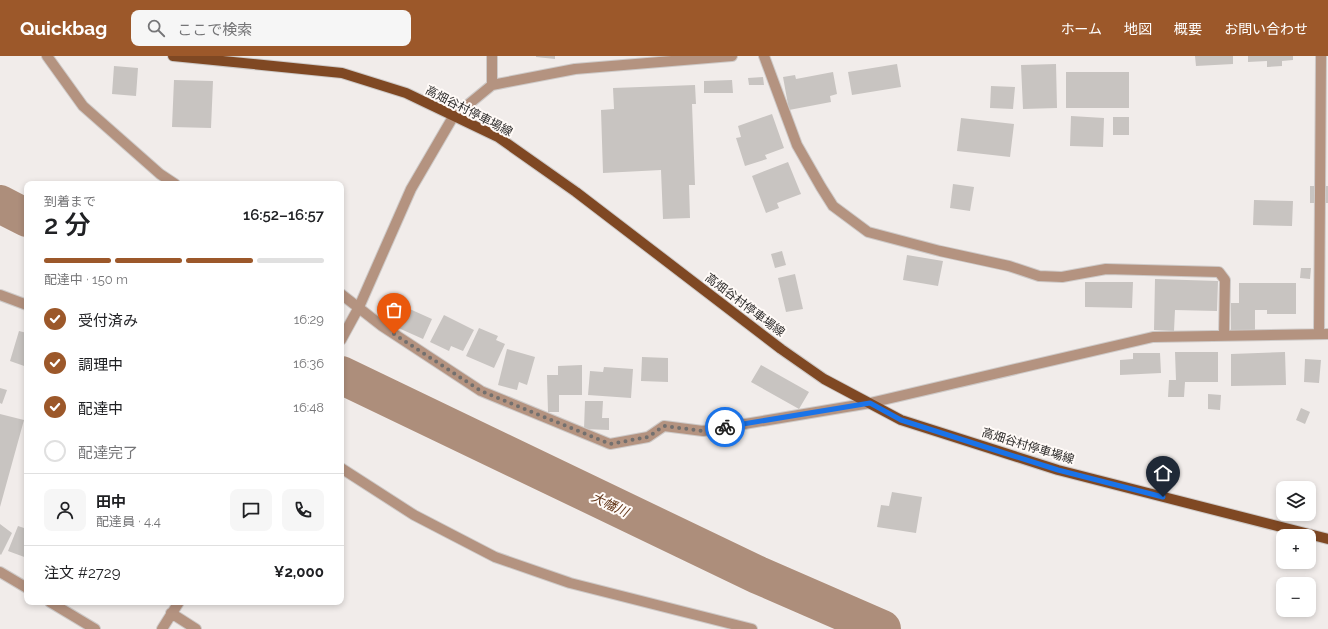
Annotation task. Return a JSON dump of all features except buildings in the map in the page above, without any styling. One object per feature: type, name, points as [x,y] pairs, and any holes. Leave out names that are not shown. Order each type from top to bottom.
[{"type":"main road","name":"高畑谷村停車場線","points":[[172,56],[231,59],[342,73],[406,93],[453,117],[498,137],[576,192],[781,349],[824,379],[901,420],[1058,470],[1328,539]]},
{"type":"street","points":[[47,56],[83,106],[160,174],[170,181]]},
{"type":"street","points":[[492,56],[492,85]]},
{"type":"street","points":[[344,335],[359,307],[411,188],[453,117],[492,85],[575,69],[732,56]]},
{"type":"street","points":[[764,56],[797,145],[821,187],[833,206],[868,232],[940,252],[1009,266],[1039,276],[1062,277],[1106,269],[1219,272],[1225,280],[1224,336]]},
{"type":"street","points":[[344,296],[382,326],[481,391],[610,444],[648,437],[664,426],[703,431],[870,403],[1153,337],[1324,334],[1321,56]]},
{"type":"street","points":[[0,295],[24,304]]},
{"type":"street","points":[[344,470],[414,515],[495,557],[570,583],[752,629]]},
{"type":"street","points":[[0,572],[24,586]]},
{"type":"street","points":[[55,605],[95,629]]},
{"type":"street","points":[[162,629],[177,605]]},
{"type":"street","points":[[171,613],[196,629]]},
{"type":"waterway","name":"大幡川","points":[[0,204],[24,216]]},
{"type":"waterway","name":"大幡川","points":[[344,376],[758,575],[882,629]]},
{"type":"way so far","points":[[394,334],[481,391],[610,444],[648,437],[664,426],[703,431],[725,427]]},
{"type":"route","points":[[725,427],[870,403],[901,420],[1058,470],[1163,497]]}]
